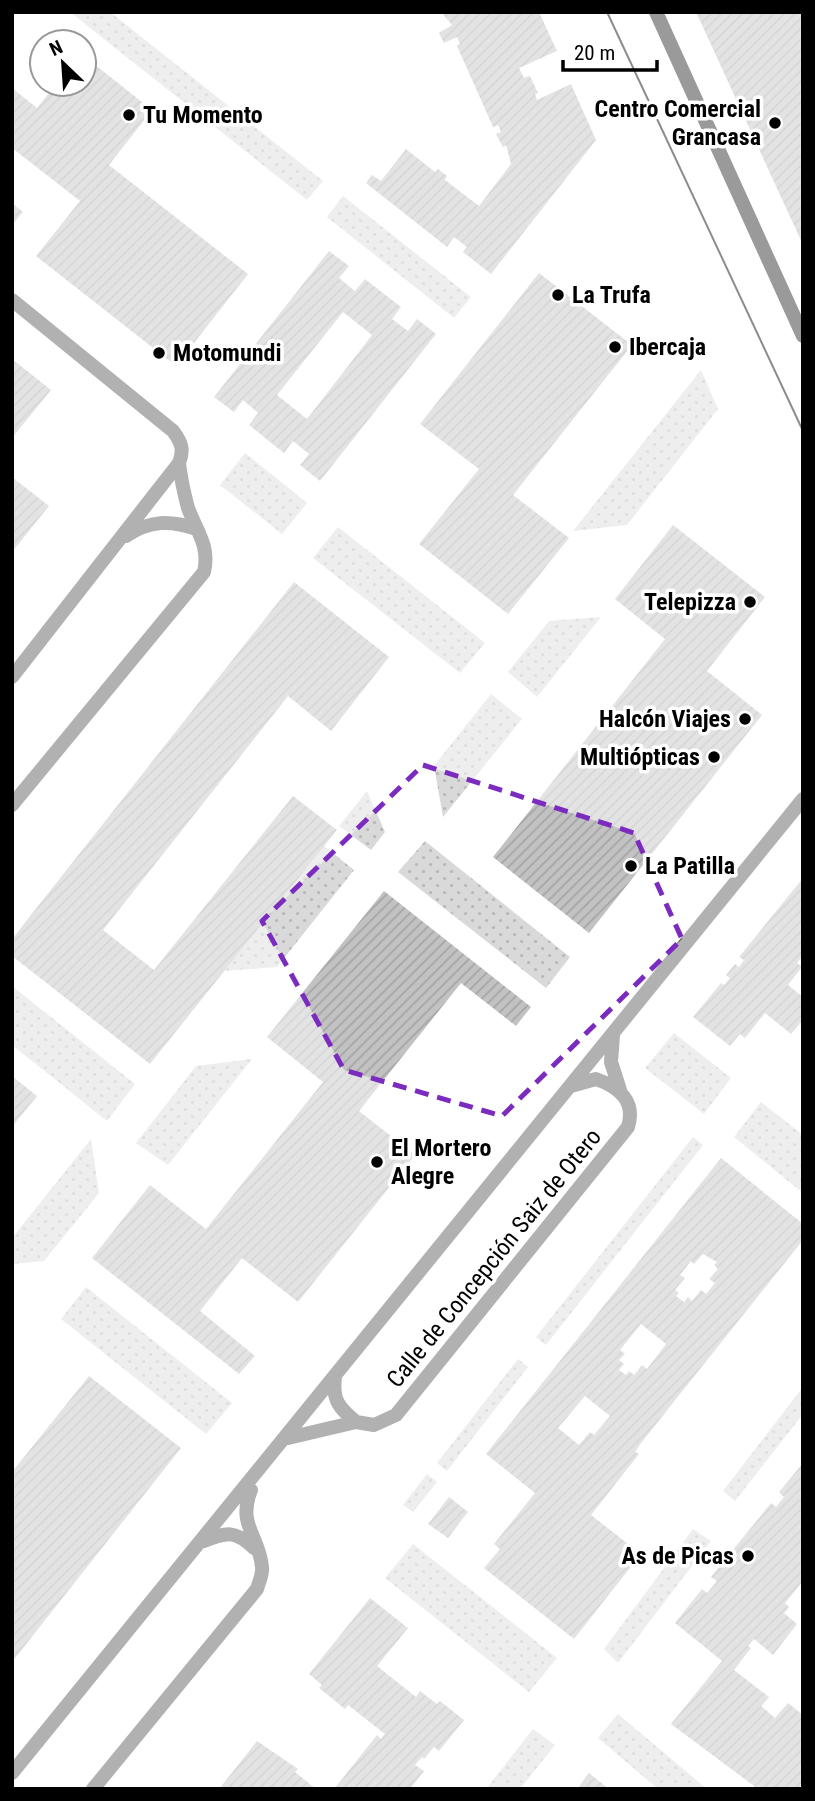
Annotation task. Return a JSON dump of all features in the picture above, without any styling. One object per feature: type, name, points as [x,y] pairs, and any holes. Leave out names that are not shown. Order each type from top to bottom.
[{"type":"main road","points":[[656,12],[803,336]]},
{"type":"street","points":[[12,300],[173,431],[181,441],[183,453],[179,463],[12,677]]},
{"type":"street","points":[[12,805],[204,572],[208,556],[205,542],[197,529],[183,490],[179,463]]},
{"type":"street","points":[[118,540],[136,529],[158,522],[175,522],[197,529]]},
{"type":"street","name":"Calle de Concepción Saiz de Otero","points":[[12,1773],[256,1478],[335,1374],[803,799]]},
{"type":"street","name":"Calle de Concepción Saiz de Otero","points":[[288,1438],[356,1422],[374,1425],[396,1415],[628,1127],[632,1115],[630,1104],[620,1092],[611,1062],[613,1035]]},
{"type":"street","points":[[570,1087],[596,1079],[620,1092]]},
{"type":"street","points":[[335,1374],[333,1394],[336,1403],[356,1422]]},
{"type":"street","name":"Calle de Concepción Saiz de Otero","points":[[93,1789],[257,1589],[262,1569],[246,1521],[245,1505],[256,1478]]},
{"type":"street","points":[[203,1542],[222,1534],[241,1535],[258,1551]]},
{"type":"highlighted area","points":[[423,765],[634,833],[682,939],[502,1116],[344,1070],[262,921]]},
{"type":"shaded area","points":[[70,12],[110,12],[323,181],[307,200],[98,34],[98,28],[90,28]]},
{"type":"shaded area","points":[[343,196],[471,297],[454,318],[327,217]]},
{"type":"shaded area","points":[[701,370],[718,409],[627,525],[573,531]]},
{"type":"shaded area","points":[[245,453],[307,503],[282,534],[220,485]]},
{"type":"shaded area","points":[[338,527],[485,643],[460,673],[313,558]]},
{"type":"shaded area","points":[[601,617],[537,697],[508,672],[549,621]]},
{"type":"shaded area","points":[[491,694],[522,719],[443,817],[434,766]]},
{"type":"shaded area","points":[[367,791],[385,832],[371,850],[339,826]]},
{"type":"shaded area","points":[[425,841],[570,957],[546,988],[398,872]]},
{"type":"shaded area","points":[[324,846],[354,870],[277,967],[224,971]]},
{"type":"shaded area","points":[[12,986],[135,1084],[107,1121],[12,1045]]},
{"type":"shaded area","points":[[674,1033],[731,1078],[704,1114],[645,1068]]},
{"type":"shaded area","points":[[252,1059],[168,1165],[136,1143],[196,1066]]},
{"type":"shaded area","points":[[761,1102],[803,1135],[803,1193],[734,1137]]},
{"type":"shaded area","points":[[693,1137],[703,1145],[546,1345],[536,1337]]},
{"type":"shaded area","points":[[91,1139],[99,1193],[44,1261],[12,1264],[12,1238]]},
{"type":"shaded area","points":[[86,1287],[232,1403],[206,1434],[61,1319]]},
{"type":"shaded area","points":[[518,1359],[528,1367],[447,1471],[437,1463]]},
{"type":"shaded area","points":[[803,1387],[803,1414],[735,1501],[723,1491]]},
{"type":"shaded area","points":[[427,1474],[437,1482],[413,1512],[403,1505]]},
{"type":"shaded area","points":[[693,1529],[711,1541],[618,1663],[604,1649]]},
{"type":"shaded area","points":[[413,1544],[557,1658],[529,1692],[385,1578]]},
{"type":"shaded area","points":[[618,1714],[707,1789],[658,1789],[598,1738]]},
{"type":"shaded area","points":[[533,1729],[555,1745],[520,1789],[486,1789]]},
{"type":"building","points":[[441,12],[539,12],[557,51],[519,68],[524,78],[530,76],[538,93],[535,94],[537,100],[571,84],[596,140],[491,274],[463,252],[467,247],[454,237],[447,247],[366,183],[372,175],[381,181],[406,149],[435,172],[438,169],[447,176],[445,180],[479,206],[511,164],[506,145],[503,147],[496,134],[501,132],[498,125],[493,127],[457,46],[460,44],[457,37],[444,43],[439,33],[452,25]]},
{"type":"building","name":"Centro Comercial Grancasa","points":[[696,12],[803,12],[803,244],[798,234]]},
{"type":"building","points":[[98,67],[152,110],[109,165],[248,274],[176,366],[36,256],[80,201],[12,148],[12,88],[37,108],[45,98],[98,98]]},
{"type":"building","points":[[12,203],[23,212],[12,225]]},
{"type":"building","points":[[329,251],[349,266],[339,278],[355,291],[365,279],[401,307],[392,319],[408,331],[417,319],[436,334],[320,481],[300,465],[309,454],[293,441],[284,453],[249,425],[258,413],[243,400],[234,412],[214,397]],"holes":[[[343,312],[372,335],[307,419],[277,395]]]},
{"type":"building","points":[[539,273],[632,345],[513,495],[569,538],[508,614],[419,544],[479,469],[420,424]]},
{"type":"building","points":[[12,359],[51,390],[12,438]]},
{"type":"building","points":[[12,477],[49,506],[12,552]]},
{"type":"building","points":[[673,525],[765,597],[707,671],[762,715],[589,933],[493,857],[665,639],[615,599]]},
{"type":"building","points":[[294,582],[389,657],[331,731],[288,696],[103,930],[154,970],[293,796],[337,830],[150,1064],[12,956],[12,939]]},
{"type":"building","points":[[803,878],[803,956],[797,963],[802,967],[788,985],[803,997],[803,1020],[791,1034],[765,1013],[745,1038],[740,1034],[730,1046],[693,1017],[721,983],[724,985],[730,978],[726,975],[735,964],[739,967],[744,960],[739,957]]},
{"type":"building","points":[[384,891],[531,1007],[516,1026],[461,983],[359,1111],[415,1155],[298,1302],[242,1258],[200,1311],[255,1356],[239,1374],[92,1258],[150,1185],[206,1229],[323,1082],[267,1037]]},
{"type":"building","points":[[12,1076],[37,1096],[12,1127]]},
{"type":"building","points":[[721,1158],[803,1224],[803,1240],[641,1443],[635,1452],[639,1454],[591,1515],[641,1554],[574,1639],[484,1568],[500,1549],[494,1544],[535,1493],[486,1454]],"holes":[[[703,1254],[717,1262],[714,1265],[718,1269],[709,1279],[715,1283],[706,1294],[701,1290],[692,1301],[688,1297],[684,1302],[676,1296],[679,1293],[675,1290],[685,1278],[680,1275],[691,1261],[694,1264]],[[641,1324],[666,1344],[647,1369],[642,1365],[634,1375],[629,1371],[626,1375],[619,1370],[624,1364],[619,1360],[625,1354],[620,1350]],[[585,1396],[610,1416],[594,1435],[590,1432],[579,1445],[558,1428]]]},
{"type":"building","points":[[89,1376],[181,1448],[12,1662],[12,1472]]},
{"type":"building","points":[[803,1463],[803,1581],[785,1603],[789,1607],[784,1613],[797,1624],[773,1655],[754,1639],[748,1646],[751,1648],[734,1670],[769,1697],[761,1706],[775,1718],[788,1703],[803,1715],[803,1783],[798,1789],[758,1789],[671,1724],[722,1661],[675,1623],[702,1589],[707,1593],[717,1581],[711,1577],[771,1503],[776,1507],[784,1497],[779,1492]]},
{"type":"building","points":[[449,1497],[468,1512],[448,1538],[428,1524]]},
{"type":"building","points":[[370,1598],[408,1628],[377,1666],[416,1697],[420,1691],[437,1704],[440,1701],[464,1720],[439,1751],[434,1747],[415,1765],[424,1771],[410,1789],[334,1789],[377,1735],[381,1739],[385,1734],[348,1705],[345,1709],[319,1688],[322,1685],[309,1674]]},
{"type":"building","points":[[257,1741],[298,1769],[295,1772],[316,1789],[219,1789]]},
{"type":"building","points":[[589,1773],[609,1789],[577,1789]]},
{"type":"tram line","points":[[607,12],[803,431]]},
{"type":"place","name":"Tu Momento","points":[[129,115]]},
{"type":"place","name":"Centro Comercial Grancasa","points":[[775,123]]},
{"type":"place","name":"La Trufa","points":[[558,295]]},
{"type":"place","name":"Ibercaja","points":[[615,347]]},
{"type":"place","name":"Motomundi","points":[[159,353]]},
{"type":"place","name":"Telepizza","points":[[750,602]]},
{"type":"place","name":"Halcón Viajes","points":[[745,719]]},
{"type":"place","name":"Multiópticas","points":[[714,757]]},
{"type":"place","name":"La Patilla","points":[[631,866]]},
{"type":"place","name":"El Mortero Alegre","points":[[377,1162]]},
{"type":"place","name":"As de Picas","points":[[748,1556]]}]
